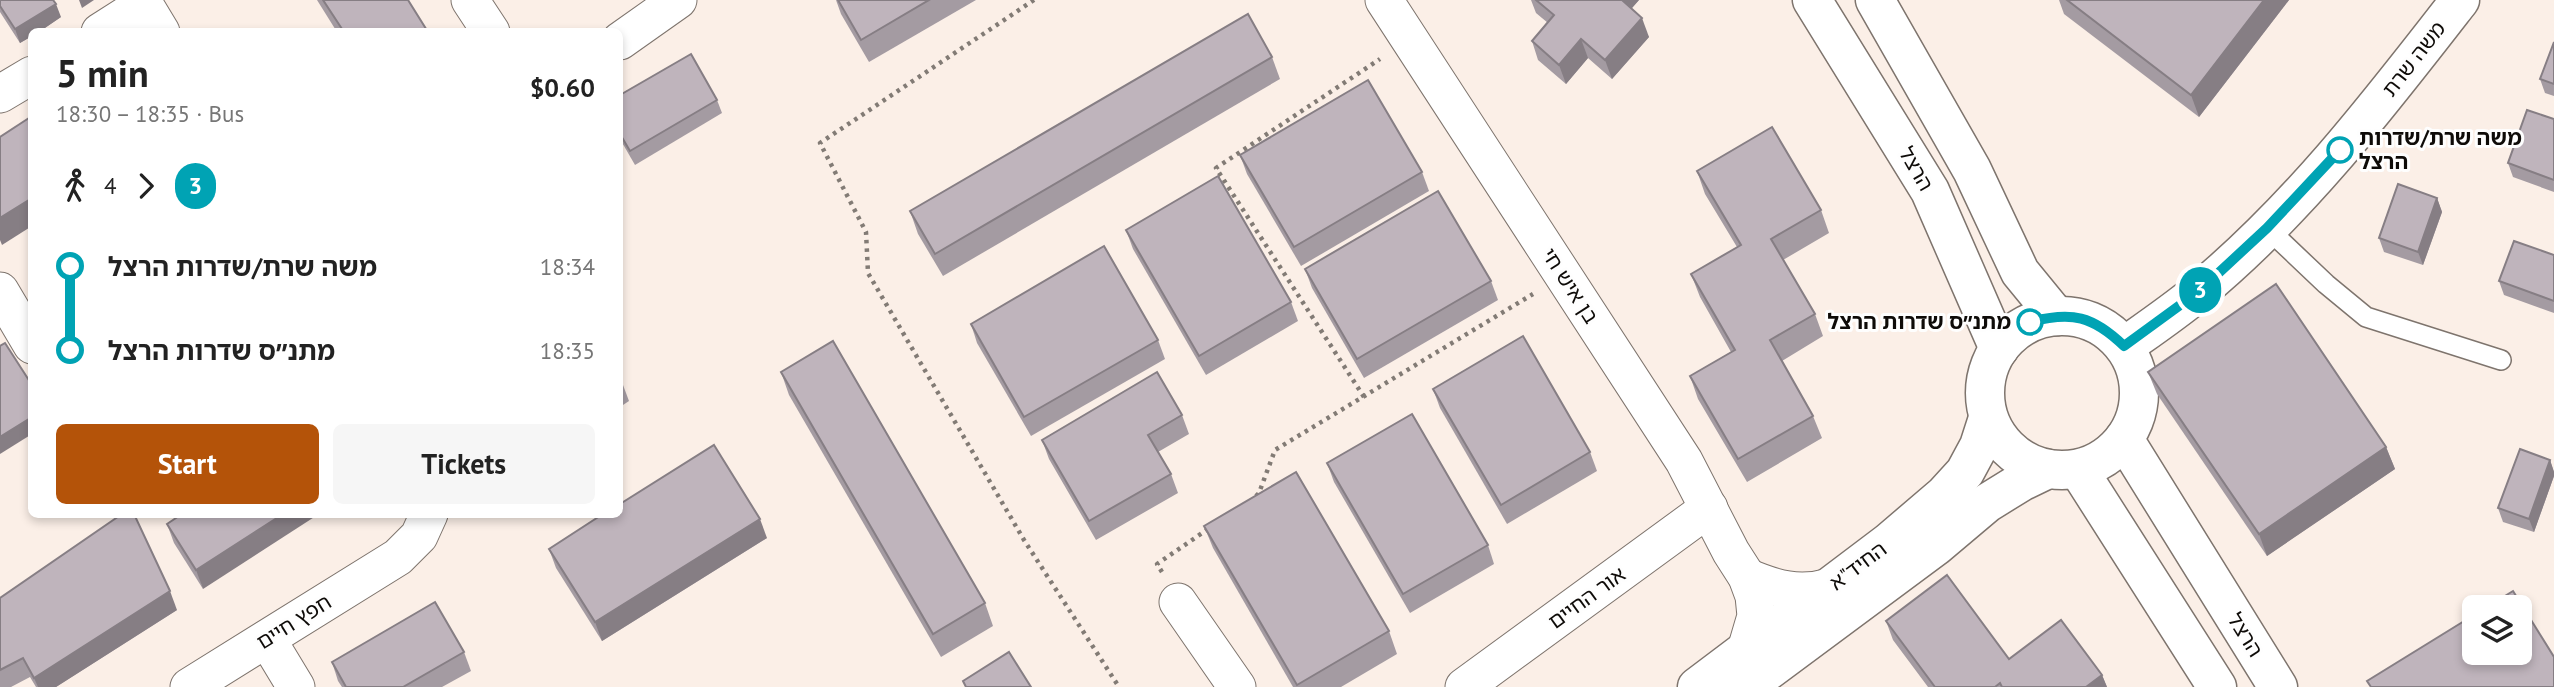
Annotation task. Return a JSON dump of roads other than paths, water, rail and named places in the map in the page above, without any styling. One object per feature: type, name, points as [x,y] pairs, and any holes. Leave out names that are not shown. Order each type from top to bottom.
[{"type":"main road","name":"הרצל","points":[[1812,0],[1930,191],[1998,349]]},
{"type":"main road","points":[[1875,0],[1972,170],[2020,272],[2056,316]]},
{"type":"main road","name":"משה שרת","points":[[2124,346],[2198,292],[2267,228],[2358,130],[2449,7]]},
{"type":"main road","points":[[2056,316],[2082,318],[2105,328],[2124,346],[2135,368],[2139,393],[2135,417],[2124,439],[2103,458],[2063,469],[2021,459],[1999,439],[1988,418],[1984,394],[1988,371],[1998,349],[2013,333],[2030,322],[2056,316]]},
{"type":"main road","name":"החיד\"א","points":[[1746,668],[1830,587],[1917,520],[1944,495],[1965,472],[1979,446],[1988,418]]},
{"type":"main road","name":"הרצל","points":[[2124,439],[2278,687]]},
{"type":"main road","points":[[2063,469],[2217,687]]},
{"type":"main road","name":"החיד\"א","points":[[1697,687],[1746,668],[1936,546],[1987,503],[2021,482],[2063,469]]},
{"type":"street","points":[[470,0],[488,28]]},
{"type":"street","points":[[623,39],[678,0]]},
{"type":"street","name":"בן איש חי","points":[[1384,0],[1684,461],[1731,552],[1747,577],[1754,596],[1756,616],[1746,668]]},
{"type":"street","points":[[106,28],[144,4],[159,28]]},
{"type":"street","points":[[0,94],[28,77]]},
{"type":"street","points":[[0,291],[28,338]]},
{"type":"street","name":"אור החיים","points":[[1464,687],[1709,508]]},
{"type":"street","name":"חפץ חיים","points":[[189,687],[398,557],[419,536],[427,518]]},
{"type":"street","points":[[1747,577],[1783,590],[1803,593],[1830,587]]},
{"type":"street","points":[[1178,602],[1237,687]]},
{"type":"street","points":[[267,639],[296,687]]},
{"type":"lane","points":[[2267,228],[2326,284],[2366,317],[2501,360]]},
{"type":"place","name":"משה שרת/שדרות הרצל","points":[[2340,150]]},
{"type":"place","name":"מתנ״ס שדרות הרצל","points":[[2030,322]]}]
